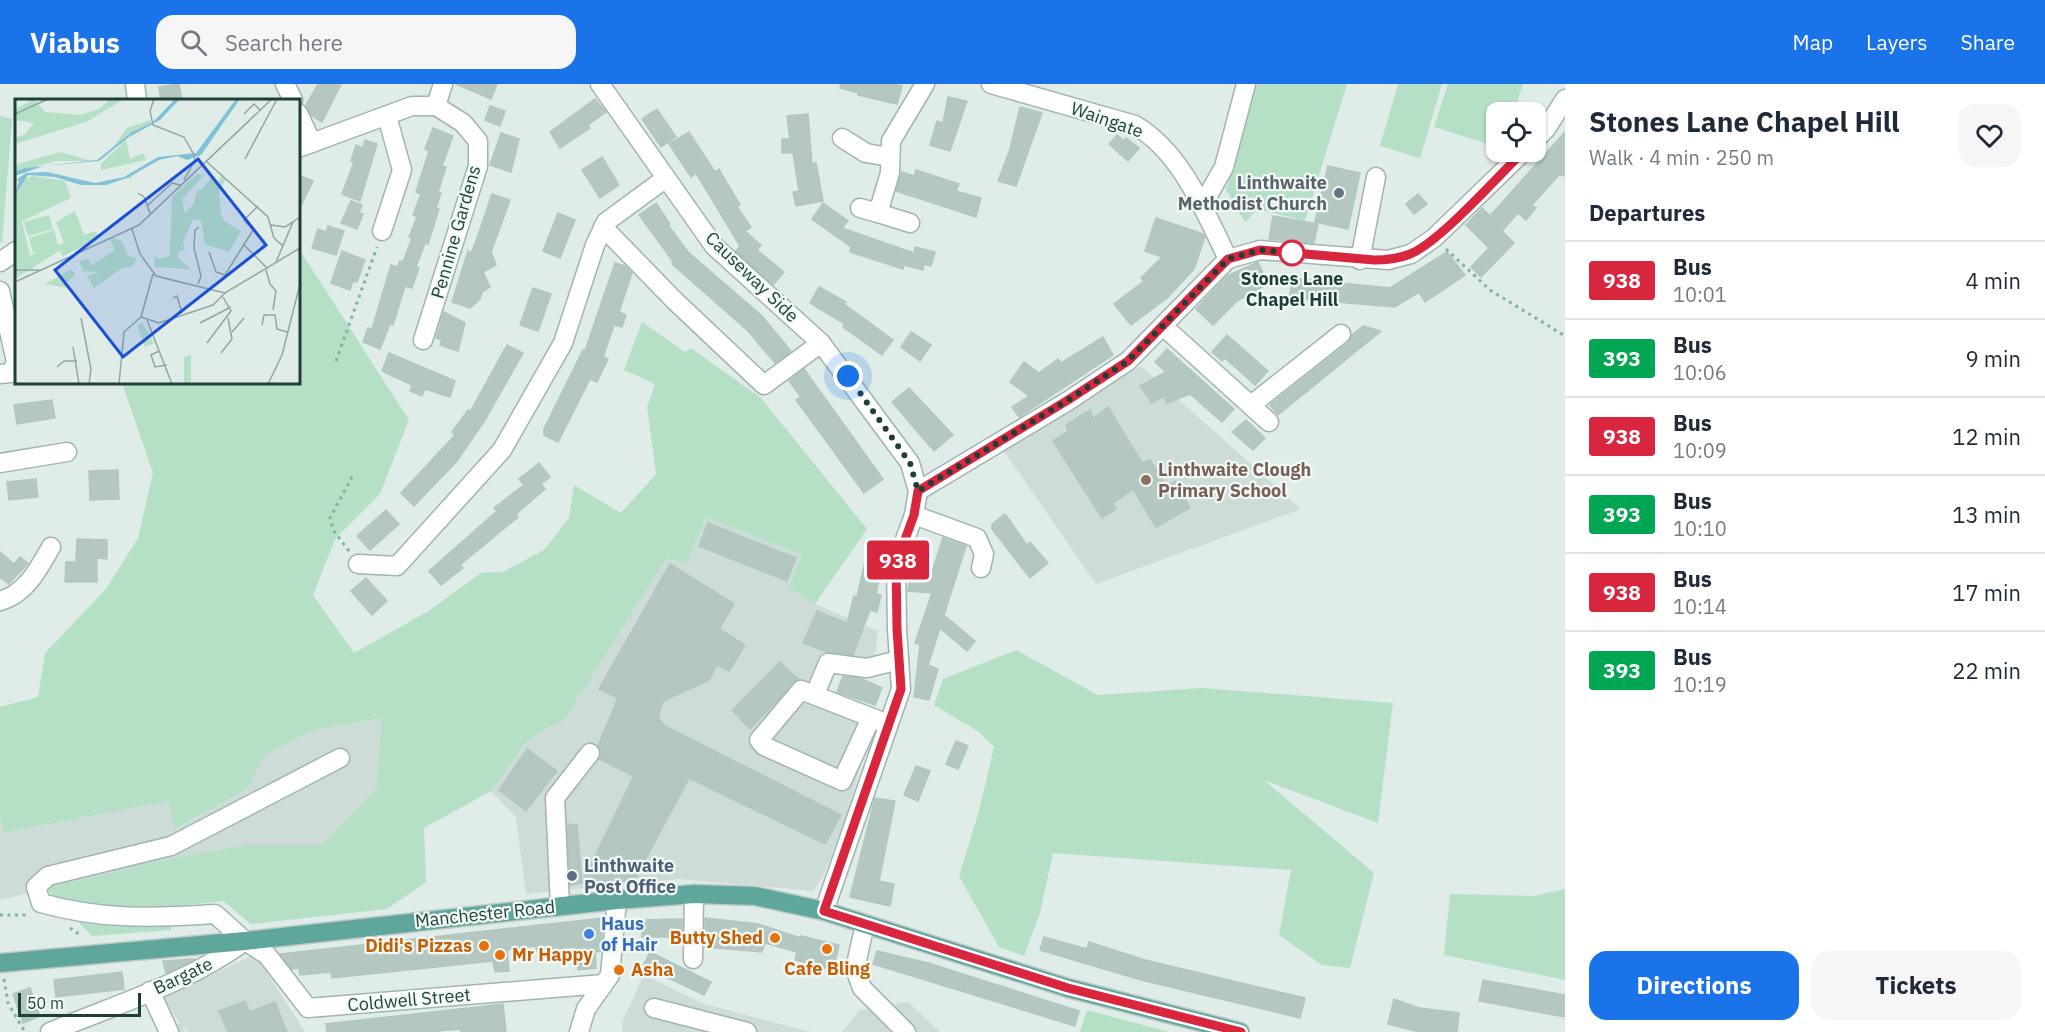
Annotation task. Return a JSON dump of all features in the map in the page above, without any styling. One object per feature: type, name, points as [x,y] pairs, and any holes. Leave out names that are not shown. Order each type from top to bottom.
[{"type":"main road","name":"Manchester Road","points":[[1,963],[245,941],[617,900],[694,894],[755,896],[824,911],[1068,988],[1240,1032]]},
{"type":"street","points":[[135,84],[137,99]]},
{"type":"street","points":[[285,84],[292,99]]},
{"type":"street","points":[[300,122],[305,145],[412,106],[436,106],[442,84]]},
{"type":"street","name":"Causeway Side","points":[[600,84],[714,246],[821,343],[910,463],[918,491]]},
{"type":"street","points":[[878,213],[890,173],[889,158],[894,134],[924,84]]},
{"type":"street","name":"Waingate","points":[[991,84],[1135,125],[1154,136],[1170,156],[1202,206],[1228,259]]},
{"type":"street","points":[[1202,206],[1224,167],[1246,84]]},
{"type":"street","points":[[1546,129],[1565,99]]},
{"type":"street","name":"Pennine Gardens","points":[[423,340],[478,166],[478,141],[463,123],[436,106]]},
{"type":"street","points":[[382,231],[402,170],[387,116]]},
{"type":"street","points":[[842,138],[866,153],[889,158]]},
{"type":"street","points":[[880,721],[801,690],[759,740],[761,743],[842,781],[901,689],[898,660],[896,564],[914,515],[918,491],[1128,361],[1228,259],[1260,250],[1360,260],[1398,258],[1412,254],[1434,238],[1513,162]]},
{"type":"street","points":[[1360,260],[1376,177]]},
{"type":"street","points":[[358,564],[397,566],[501,450],[563,343],[606,222],[666,178]]},
{"type":"street","points":[[860,208],[910,223]]},
{"type":"street","points":[[603,227],[675,301],[764,385],[821,343]]},
{"type":"street","points":[[0,262],[15,252]]},
{"type":"street","points":[[0,291],[15,358]]},
{"type":"street","points":[[1163,326],[1269,422]]},
{"type":"street","points":[[1251,405],[1341,334]]},
{"type":"street","points":[[0,374],[11,373],[15,364]]},
{"type":"street","points":[[0,463],[67,452]]},
{"type":"street","points":[[914,515],[977,538],[984,554],[981,568]]},
{"type":"street","points":[[0,601],[13,595],[34,577],[51,547]]},
{"type":"street","points":[[815,694],[828,663],[867,668],[898,660]]},
{"type":"street","points":[[824,911],[880,721]]},
{"type":"street","points":[[560,906],[555,798],[590,753]]},
{"type":"street","points":[[245,941],[215,914],[152,919],[107,916],[41,903],[36,887],[48,876],[171,846],[340,758]]},
{"type":"street","points":[[693,959],[694,894]]},
{"type":"street","points":[[579,1032],[586,1009],[610,975],[617,900]]},
{"type":"street","points":[[865,924],[855,969],[862,988],[906,1032]]},
{"type":"street","name":"Coldwell Street","points":[[245,941],[267,955],[308,1008],[603,984]]},
{"type":"street","name":"Bargate","points":[[50,1032],[150,991],[222,958],[245,941]]},
{"type":"street","points":[[150,991],[169,1032]]},
{"type":"street","points":[[654,1008],[747,1032]]},
{"type":"path","points":[[336,361],[382,231]]},
{"type":"path","points":[[1434,238],[1490,290],[1565,336]]},
{"type":"path","points":[[353,474],[330,518],[333,530],[358,564]]},
{"type":"path","points":[[1,963],[8,1003],[25,1032]]},
{"type":"shaded area","name":"Linthwaite Clough Primary School","points":[[1141,366],[1301,509],[1096,584],[1004,451]]},
{"type":"shaded area","points":[[706,517],[802,555],[788,588],[815,604],[878,631],[873,674],[833,667],[821,691],[874,718],[847,814],[824,874],[813,891],[679,879],[526,894],[516,817],[491,791],[527,741],[553,724],[563,722],[666,559],[687,563]]},
{"type":"shaded area","points":[[383,718],[376,789],[321,845],[245,845],[168,859],[0,900],[0,816],[5,833],[168,801],[176,829],[247,789],[263,755],[314,730]]},
{"type":"shaded area","points":[[255,954],[305,1032],[188,1032],[182,1026],[185,1032],[158,1032],[180,1023],[161,999]]},
{"type":"shaded area","points":[[644,975],[704,1004],[811,1032],[622,1032],[623,1020]]},
{"type":"shaded area","points":[[908,1002],[940,1032],[842,1032],[860,1010]]},
{"type":"green space","points":[[1257,84],[1347,84],[1305,221],[1258,209],[1245,222],[1226,190]]},
{"type":"green space","points":[[1398,84],[1442,84],[1420,158],[1380,146]]},
{"type":"green space","points":[[1448,84],[1523,84],[1517,102],[1486,102],[1486,144],[1434,127]]},
{"type":"green space","points":[[0,116],[12,119],[2,243],[0,242]]},
{"type":"green space","points":[[300,251],[409,420],[380,494],[335,539],[313,595],[354,653],[427,612],[481,573],[503,572],[544,550],[569,518],[574,485],[621,513],[656,474],[647,407],[655,384],[624,370],[642,322],[685,352],[691,348],[761,398],[867,529],[815,604],[788,588],[802,555],[706,517],[687,563],[666,559],[563,722],[553,724],[527,741],[491,791],[424,828],[426,882],[387,909],[251,924],[223,901],[170,907],[171,930],[92,936],[46,888],[168,859],[245,845],[321,845],[376,789],[382,718],[314,730],[264,755],[247,789],[175,829],[168,801],[4,833],[0,816],[0,707],[38,697],[45,653],[106,589],[138,538],[153,473],[122,384],[300,384]]},
{"type":"green space","points":[[1016,650],[1098,695],[1202,688],[1393,703],[1378,823],[1264,780],[1374,873],[1350,968],[1322,965],[1279,935],[1291,870],[1053,853],[1040,913],[1024,956],[999,947],[959,876],[979,811],[994,747],[979,732],[934,705],[943,679]]},
{"type":"green space","points":[[1565,889],[1565,980],[1444,955],[1450,894],[1534,896]]},
{"type":"green space","points":[[1087,1010],[1169,1032],[1080,1032]]},
{"type":"building","points":[[179,84],[182,99],[161,99],[159,87]]},
{"type":"building","points":[[318,84],[341,84],[322,122],[312,116],[306,105]]},
{"type":"building","points":[[456,84],[497,84],[491,99]]},
{"type":"building","points":[[841,84],[902,86],[897,104],[858,95],[859,93],[840,88]]},
{"type":"building","points":[[948,97],[967,101],[950,151],[930,145],[937,121],[943,123]]},
{"type":"building","points":[[595,99],[606,112],[588,125],[590,128],[560,148],[550,132]]},
{"type":"building","points":[[490,106],[505,111],[500,126],[485,120]]},
{"type":"building","points":[[1020,107],[1042,113],[1016,186],[998,181],[1010,149]]},
{"type":"building","points":[[657,109],[676,137],[661,147],[642,119]]},
{"type":"building","points":[[808,114],[812,164],[816,163],[823,201],[796,206],[793,192],[799,191],[793,153],[782,153],[782,139],[790,139],[787,116]]},
{"type":"building","points":[[433,128],[453,136],[442,166],[446,167],[438,192],[441,193],[436,208],[439,209],[428,244],[425,243],[416,267],[419,268],[412,288],[405,286],[393,325],[390,324],[380,349],[363,342],[368,328],[372,329],[391,265],[397,267],[400,261],[403,262],[412,238],[409,237],[417,217],[413,215],[421,194],[416,192],[429,151],[425,149]]},
{"type":"building","points":[[689,132],[715,172],[719,169],[740,205],[737,207],[751,227],[745,231],[761,245],[757,250],[784,272],[773,285],[736,251],[740,246],[696,173],[691,177],[669,144]]},
{"type":"building","points":[[1565,132],[1565,176],[1559,175],[1532,205],[1536,208],[1526,220],[1518,213],[1502,231],[1514,243],[1481,277],[1471,267],[1489,248],[1466,225],[1482,208],[1490,216],[1538,162],[1546,162],[1546,153]]},
{"type":"building","points":[[501,133],[519,139],[511,172],[490,165]]},
{"type":"building","points":[[1117,135],[1124,141],[1126,138],[1139,148],[1128,161],[1109,144]]},
{"type":"building","points":[[365,140],[377,144],[360,201],[342,194],[354,162],[351,161],[356,145],[363,148]]},
{"type":"building","points":[[602,157],[619,185],[600,198],[582,170]]},
{"type":"building","name":"Linthwaite Methodist Church","points":[[1328,166],[1360,173],[1348,229],[1315,222]]},
{"type":"building","points":[[916,170],[959,184],[956,191],[981,198],[976,217],[896,191],[902,172],[914,176]]},
{"type":"building","points":[[300,176],[313,181],[300,208]]},
{"type":"building","points":[[492,194],[510,200],[491,252],[496,265],[483,272],[490,287],[482,292],[480,299],[470,308],[452,302],[468,251],[471,253],[475,244]]},
{"type":"building","points":[[1418,194],[1427,204],[1414,214],[1406,204]]},
{"type":"building","points":[[351,201],[362,205],[359,213],[363,214],[357,229],[341,223]]},
{"type":"building","points":[[656,203],[670,224],[668,225],[688,252],[762,316],[791,351],[775,363],[748,331],[672,264],[674,263],[639,215]]},
{"type":"building","points":[[823,203],[848,221],[842,228],[914,253],[915,247],[935,252],[931,266],[924,264],[923,270],[904,265],[903,269],[850,252],[851,247],[812,219]]},
{"type":"building","points":[[558,213],[575,220],[560,258],[543,251]]},
{"type":"building","points":[[1273,216],[1318,224],[1314,243],[1269,239]]},
{"type":"building","points":[[1156,218],[1203,234],[1205,237],[1194,269],[1167,298],[1131,325],[1114,304],[1144,281],[1141,278],[1162,257],[1145,251]]},
{"type":"building","points":[[328,226],[344,231],[336,255],[312,248],[318,229],[326,232]]},
{"type":"building","points":[[342,251],[365,260],[357,282],[353,281],[350,290],[331,283]]},
{"type":"building","points":[[1447,252],[1465,275],[1425,302],[1419,292],[1395,307],[1289,298],[1293,278],[1390,288]]},
{"type":"building","points":[[1258,262],[1268,284],[1237,301],[1213,325],[1196,309],[1227,276]]},
{"type":"building","points":[[615,263],[625,266],[632,273],[619,312],[626,315],[622,327],[614,325],[603,357],[608,359],[597,382],[590,379],[558,442],[544,435],[544,429],[583,350],[585,351]]},
{"type":"building","points":[[819,287],[846,302],[844,304],[893,340],[882,355],[843,327],[845,324],[810,303]]},
{"type":"building","points":[[533,288],[551,294],[538,331],[520,325]]},
{"type":"building","points":[[444,312],[465,323],[458,351],[440,345],[442,340],[436,338]]},
{"type":"building","points":[[1363,326],[1381,331],[1278,415],[1270,405],[1348,343],[1352,335]]},
{"type":"building","points":[[911,332],[931,345],[920,361],[901,347]]},
{"type":"building","points":[[1227,335],[1268,371],[1255,385],[1225,358],[1222,361],[1212,352]]},
{"type":"building","points":[[1103,337],[1113,355],[1019,417],[1012,407],[1029,396],[1010,382],[1024,362],[1039,373],[1058,359],[1061,363]]},
{"type":"building","points":[[507,345],[523,353],[485,420],[457,461],[414,506],[401,493],[455,435],[452,432],[468,410],[470,412]]},
{"type":"building","points":[[1167,349],[1234,409],[1222,422],[1190,394],[1167,403],[1164,396],[1152,403],[1140,386],[1166,372],[1155,362]]},
{"type":"building","points":[[389,353],[455,381],[450,397],[425,389],[422,396],[410,391],[412,385],[382,371]]},
{"type":"building","points":[[804,369],[883,479],[864,493],[796,400],[801,397],[789,381]]},
{"type":"building","points":[[909,388],[953,435],[934,451],[892,402]]},
{"type":"building","points":[[52,400],[55,418],[17,424],[14,405]]},
{"type":"building","points":[[1108,407],[1142,463],[1150,460],[1167,486],[1176,481],[1190,508],[1156,527],[1133,489],[1113,503],[1116,509],[1102,518],[1053,441],[1068,431],[1066,425],[1090,410],[1093,419]]},
{"type":"building","points":[[1246,420],[1265,438],[1253,450],[1232,432]]},
{"type":"building","points":[[539,463],[550,477],[541,484],[545,489],[516,514],[518,517],[460,565],[463,568],[441,585],[429,571],[497,511],[494,508],[524,485],[519,479]]},
{"type":"building","points":[[118,470],[119,499],[90,500],[89,471]]},
{"type":"building","points":[[36,479],[38,497],[9,500],[7,482]]},
{"type":"building","points":[[386,510],[399,524],[370,550],[357,536]]},
{"type":"building","points":[[1005,514],[1027,545],[1030,542],[1048,563],[1030,578],[992,529],[992,524]]},
{"type":"building","points":[[708,523],[796,558],[787,581],[699,546]]},
{"type":"building","points":[[943,538],[966,546],[944,615],[975,641],[967,651],[940,628],[928,665],[938,669],[929,700],[914,697],[920,645],[915,643],[932,593],[908,591],[910,576],[930,578]]},
{"type":"building","points":[[77,539],[107,540],[107,559],[97,558],[97,582],[65,582],[66,562],[76,562]]},
{"type":"building","points":[[0,552],[14,564],[20,557],[28,563],[9,584],[0,577]]},
{"type":"building","points":[[866,558],[883,562],[876,594],[881,595],[877,612],[870,610],[853,655],[828,652],[803,643],[817,611],[847,623],[854,596],[857,597]]},
{"type":"building","points":[[670,564],[734,604],[719,629],[745,645],[729,671],[717,665],[709,680],[663,701],[658,718],[665,726],[841,815],[825,844],[689,778],[634,881],[582,883],[634,776],[599,759],[601,754],[598,746],[618,698],[599,689]]},
{"type":"building","points":[[366,578],[387,601],[372,615],[351,591]]},
{"type":"building","points":[[780,662],[798,679],[750,729],[732,710]]},
{"type":"building","points":[[843,676],[860,678],[882,688],[875,705],[837,692]]},
{"type":"building","points":[[956,741],[968,746],[958,769],[946,764]]},
{"type":"building","points":[[527,749],[557,771],[526,811],[499,790]]},
{"type":"building","points":[[916,766],[930,771],[918,801],[904,795]]},
{"type":"building","points":[[875,798],[895,801],[879,881],[894,884],[890,906],[850,897]]},
{"type":"building","points":[[567,824],[577,825],[582,883],[570,885]]},
{"type":"building","points":[[603,918],[601,951],[595,952],[596,968],[578,970],[575,947],[536,951],[536,946],[507,950],[509,971],[495,972],[493,961],[332,978],[331,972],[300,975],[299,968],[292,969],[280,954]]},
{"type":"building","points":[[705,918],[758,924],[801,938],[801,936],[839,945],[833,970],[795,960],[797,952],[765,943],[762,952],[705,947]]},
{"type":"building","points":[[682,919],[682,937],[642,937],[642,920]]},
{"type":"building","points":[[1044,937],[1087,949],[1089,942],[1145,960],[1305,998],[1300,1018],[1141,980],[1040,950]]},
{"type":"building","points":[[877,951],[928,963],[1079,1011],[1075,1026],[873,964]]},
{"type":"building","points":[[650,952],[711,982],[704,995],[643,966]]},
{"type":"building","points":[[195,959],[171,971],[166,973],[163,961]]},
{"type":"building","points":[[122,972],[124,989],[56,997],[54,980]]},
{"type":"building","points":[[1483,980],[1565,995],[1565,1017],[1479,1001]]},
{"type":"building","points":[[30,988],[40,1016],[23,1023],[13,994]]},
{"type":"building","points":[[1394,999],[1419,1008],[1459,1013],[1457,1032],[1419,1032],[1388,1024]]},
{"type":"building","points":[[245,1001],[250,1012],[275,1002],[287,1032],[228,1032],[219,1011]]},
{"type":"building","points":[[503,1004],[506,1032],[461,1032],[461,1029],[425,1032],[327,1032],[326,1024]]},
{"type":"bus line","name":"938","points":[[1241,1032],[1196,1023],[1068,988],[824,911],[901,689],[898,660],[896,564],[914,515],[918,491],[1128,361],[1228,259],[1260,250],[1360,260],[1388,260],[1412,254],[1434,238],[1513,162]]},
{"type":"place","name":"Linthwaite Methodist Church","points":[[1339,193]]},
{"type":"place","name":"Stones Lane Chapel Hill","points":[[1292,253]]},
{"type":"place","name":"Linthwaite Clough Primary School","points":[[1146,480]]},
{"type":"place","name":"Linthwaite Post Office","points":[[572,876]]},
{"type":"place","name":"Haus of Hair","points":[[589,934]]},
{"type":"place","name":"Butty Shed","points":[[775,938]]},
{"type":"place","name":"Didi's Pizzas","points":[[484,946]]},
{"type":"place","name":"Cafe Bling","points":[[827,949]]},
{"type":"place","name":"Mr Happy","points":[[500,955]]},
{"type":"place","name":"Asha","points":[[619,970]]},
{"type":"route","points":[[848,376],[910,463],[918,491],[1128,361],[1228,259],[1260,250],[1300,254],[1292,253]]}]
